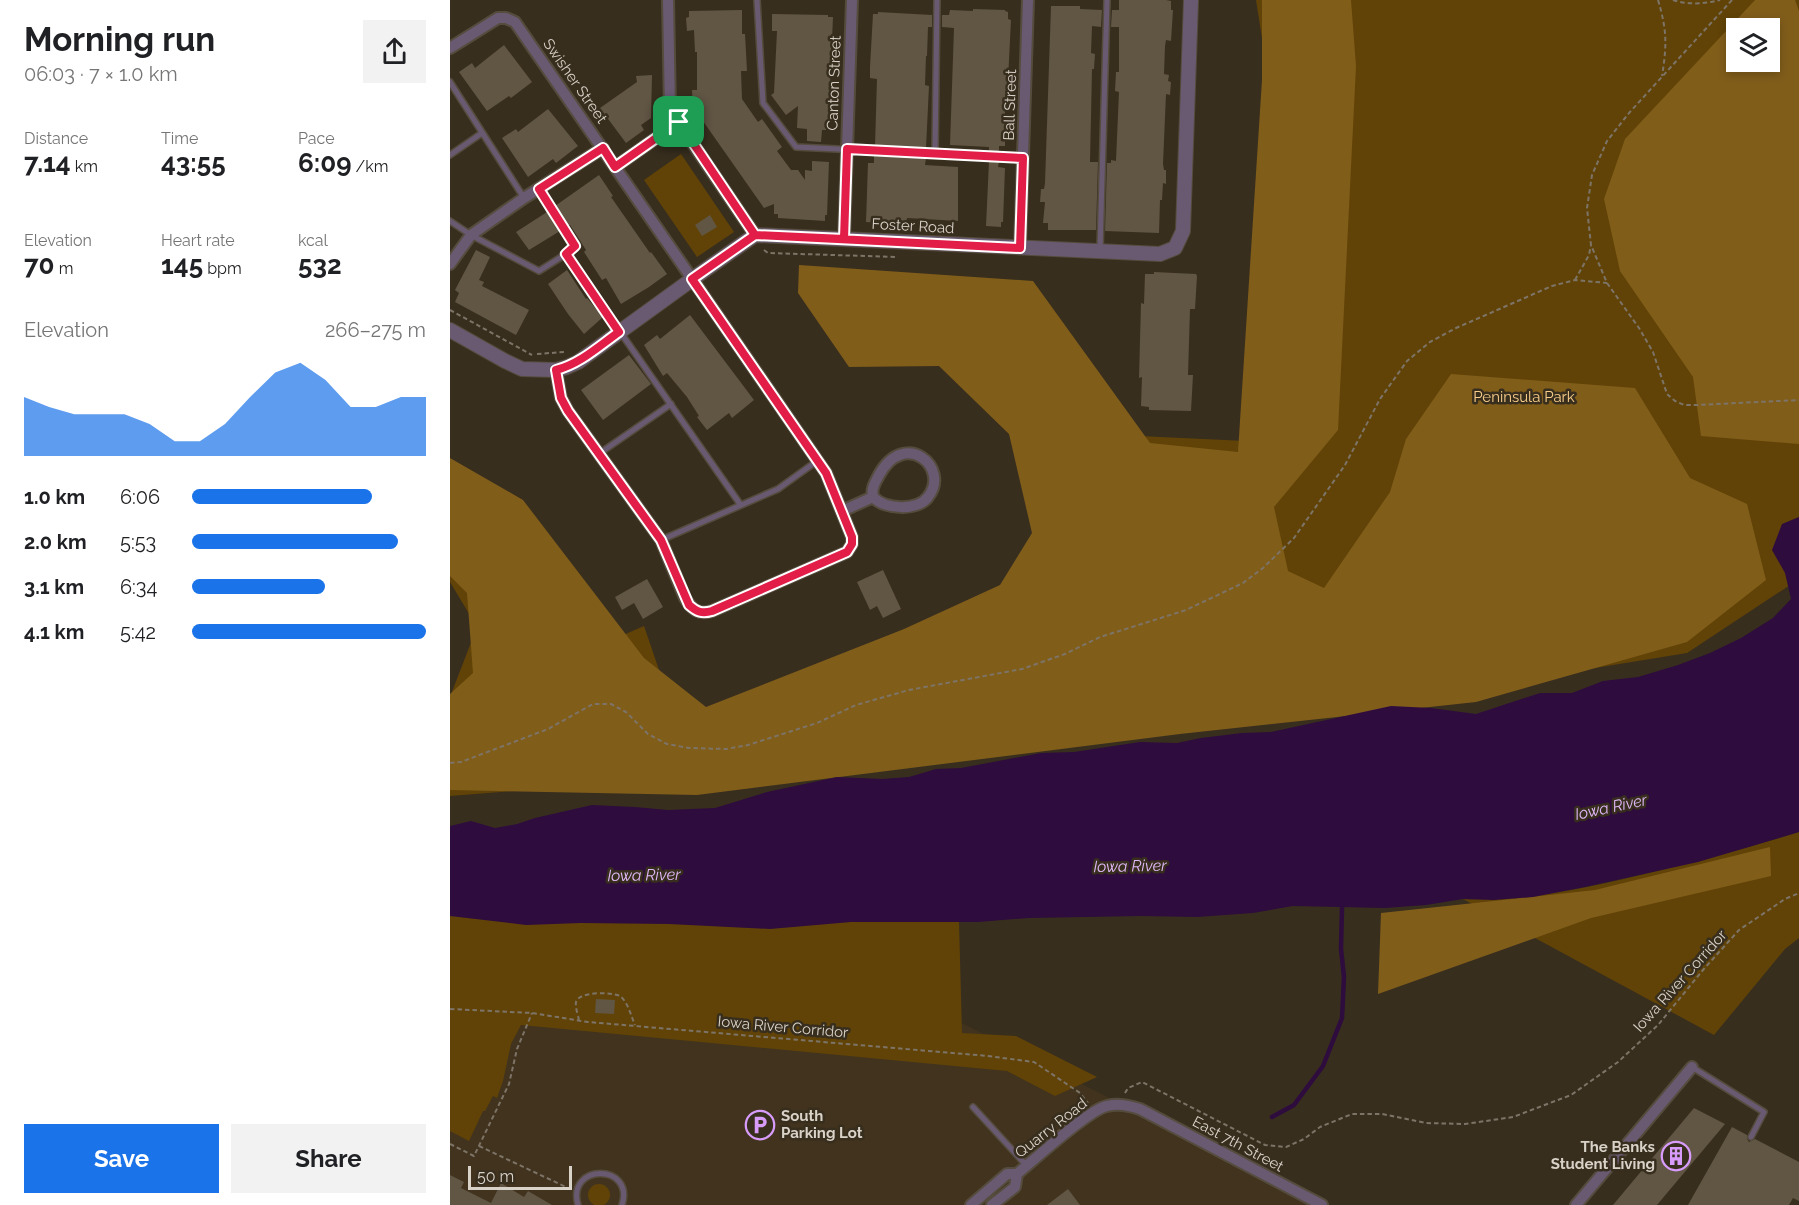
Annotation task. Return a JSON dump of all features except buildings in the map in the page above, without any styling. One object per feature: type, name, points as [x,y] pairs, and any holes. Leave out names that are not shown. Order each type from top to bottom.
[{"type":"street","points":[[450,330],[522,369],[556,370],[567,367],[578,362],[755,235],[670,110],[668,0]]},
{"type":"street","name":"Canton Street","points":[[844,239],[852,0]]},
{"type":"street","name":"Ball Street","points":[[1020,248],[1028,0]]},
{"type":"street","name":"Foster Road","points":[[755,235],[1160,254],[1175,248],[1183,231],[1191,0]]},
{"type":"street","name":"Swisher Street","points":[[450,48],[498,18],[506,18],[515,22],[826,473],[852,537],[852,544],[847,552],[704,613],[696,611],[689,605],[661,540]]},
{"type":"street","points":[[615,167],[679,122]]},
{"type":"street","points":[[450,264],[471,235],[603,148]]},
{"type":"street","points":[[556,370],[561,398],[568,411],[661,540]]},
{"type":"street","points":[[913,453],[929,465],[934,484],[924,502],[908,507],[888,506],[873,497],[873,485],[884,467],[893,458],[913,453]]},
{"type":"street","points":[[842,511],[873,497]]},
{"type":"street","points":[[1576,1205],[1692,1067]]},
{"type":"street","name":"Quarry Road","points":[[971,1205],[1007,1174],[1017,1174],[1095,1112],[1106,1106],[1124,1104],[1140,1109]]},
{"type":"street","name":"East 7th Street","points":[[1140,1109],[1322,1205]]},
{"type":"street","name":"Quarry Road","points":[[995,1204],[1015,1187],[1017,1174]]},
{"type":"lane","points":[[757,0],[763,103],[796,147],[1023,158]]},
{"type":"lane","points":[[935,153],[937,0]]},
{"type":"lane","points":[[1100,252],[1107,0]]},
{"type":"lane","points":[[450,82],[524,198]]},
{"type":"lane","points":[[450,155],[482,133]]},
{"type":"lane","points":[[450,221],[471,235],[539,271],[575,246],[539,189]]},
{"type":"lane","points":[[566,254],[740,504]]},
{"type":"lane","points":[[598,454],[671,404]]},
{"type":"lane","points":[[661,540],[778,489],[817,461]]},
{"type":"lane","points":[[1692,1067],[1764,1112],[1751,1137]]},
{"type":"lane","points":[[973,1107],[1027,1166]]},
{"type":"lane","points":[[578,1205],[576,1192],[584,1179],[591,1174],[599,1173],[607,1173],[620,1183],[624,1199],[622,1205]]},
{"type":"path","points":[[1658,0],[1664,19],[1667,48],[1662,75]]},
{"type":"path","points":[[1673,0],[1684,4],[1710,3],[1720,0]]},
{"type":"path","points":[[1575,280],[1590,255],[1587,208],[1592,175],[1607,141],[1662,75],[1732,0]]},
{"type":"path","points":[[1591,245],[1607,283],[1640,328],[1653,352],[1667,394],[1675,401],[1684,405],[1697,405],[1799,400]]},
{"type":"path","points":[[768,253],[897,257]]},
{"type":"path","points":[[450,763],[461,762],[548,729],[593,704],[610,704],[626,712],[648,734],[667,744],[690,748],[726,749],[748,745],[817,723],[856,705],[909,690],[1022,669],[1065,654],[1100,637],[1186,610],[1243,583],[1263,568],[1294,538],[1345,465],[1380,399],[1407,361],[1430,342],[1456,328],[1552,286],[1575,280],[1607,283]]},
{"type":"path","name":"Iowa River Corridor","points":[[1119,1105],[1128,1088],[1142,1082],[1265,1145],[1286,1147],[1304,1139],[1320,1127],[1352,1114],[1382,1114],[1426,1123],[1445,1124],[1465,1124],[1513,1117],[1571,1095],[1618,1062],[1658,1025],[1702,970],[1739,930],[1799,893]]},
{"type":"path","points":[[579,1021],[576,1000],[579,997],[585,994],[613,994],[622,998],[635,1025]]},
{"type":"path","name":"Iowa River Corridor","points":[[450,1009],[532,1013],[579,1021],[988,1056],[1034,1062],[1080,1093],[1095,1112]]},
{"type":"path","points":[[450,1144],[474,1156],[510,1084],[517,1049],[532,1013]]},
{"type":"path","points":[[479,1146],[576,1192]]},
{"type":"shaded area","points":[[450,954],[905,994],[1320,1205],[450,1205]]},
{"type":"green space","name":"Peninsula Park","points":[[1256,0],[1799,0],[1799,579],[1687,653],[1442,693],[901,761],[450,796],[450,697],[477,627],[450,582],[450,519],[561,662],[644,626],[683,740],[1047,592],[1075,433],[1246,441],[1268,76]]},
{"type":"green space","points":[[1262,0],[1351,0],[1356,66],[1338,430],[1274,507],[1288,571],[1324,588],[1390,492],[1406,439],[1451,374],[1635,388],[1690,478],[1747,504],[1766,580],[1687,642],[1476,702],[1180,734],[697,795],[450,790],[450,694],[473,673],[467,593],[450,576],[450,458],[523,500],[644,658],[706,707],[904,629],[1000,585],[1032,533],[1009,434],[939,366],[849,367],[798,293],[799,265],[1033,281],[1150,443],[1238,452],[1262,80]]},
{"type":"green space","points":[[1755,0],[1795,0],[1799,11],[1799,444],[1701,436],[1693,377],[1620,271],[1604,199],[1625,139],[1726,31],[1726,72],[1780,72],[1780,18],[1738,18]]},
{"type":"green space","points":[[681,154],[734,232],[697,257],[644,180]]},
{"type":"green space","points":[[1799,832],[1799,938],[1785,949],[1714,1035],[1463,899],[1512,898],[1585,887],[1693,862]]},
{"type":"green space","points":[[1770,847],[1771,876],[1591,918],[1378,994],[1381,913],[1595,890]]},
{"type":"green space","points":[[450,905],[959,922],[962,1033],[1016,1036],[1097,1077],[1055,1096],[1007,1071],[521,1025],[511,1044],[497,1098],[493,1096],[483,1111],[469,1141],[450,1131]]},
{"type":"green space","points":[[595,1184],[603,1184],[610,1191],[610,1199],[603,1206],[595,1206],[588,1199],[588,1191]]},
{"type":"water","name":"Iowa River","points":[[1799,517],[1799,832],[1698,862],[1533,897],[1494,900],[1463,899],[1385,908],[1293,906],[1253,913],[1197,917],[1029,918],[978,922],[851,922],[770,929],[669,924],[526,925],[450,916],[450,826],[471,821],[495,828],[592,805],[668,810],[715,808],[767,792],[837,777],[882,779],[909,777],[936,769],[961,768],[1041,753],[1074,752],[1140,742],[1177,743],[1242,733],[1271,732],[1391,706],[1476,714],[1540,693],[1572,693],[1603,681],[1638,677],[1710,653],[1741,638],[1773,618],[1791,599],[1785,573],[1772,550],[1782,524]]},
{"type":"waterway","points":[[1272,1117],[1294,1105],[1323,1066],[1342,1018],[1344,977],[1341,949],[1342,907]]},
{"type":"place","name":"South Parking Lot","points":[[760,1125]]},
{"type":"place","name":"The Banks Student Living","points":[[1676,1156]]},
{"type":"route","points":[[679,122],[615,167],[603,148],[539,189],[575,246],[566,254],[619,332],[578,362],[556,370],[561,398],[661,540],[689,605],[696,611],[704,613],[847,552],[852,544],[852,537],[826,473],[692,279],[755,235],[1020,248],[1023,158],[847,149],[844,239],[755,235],[679,122]]}]
